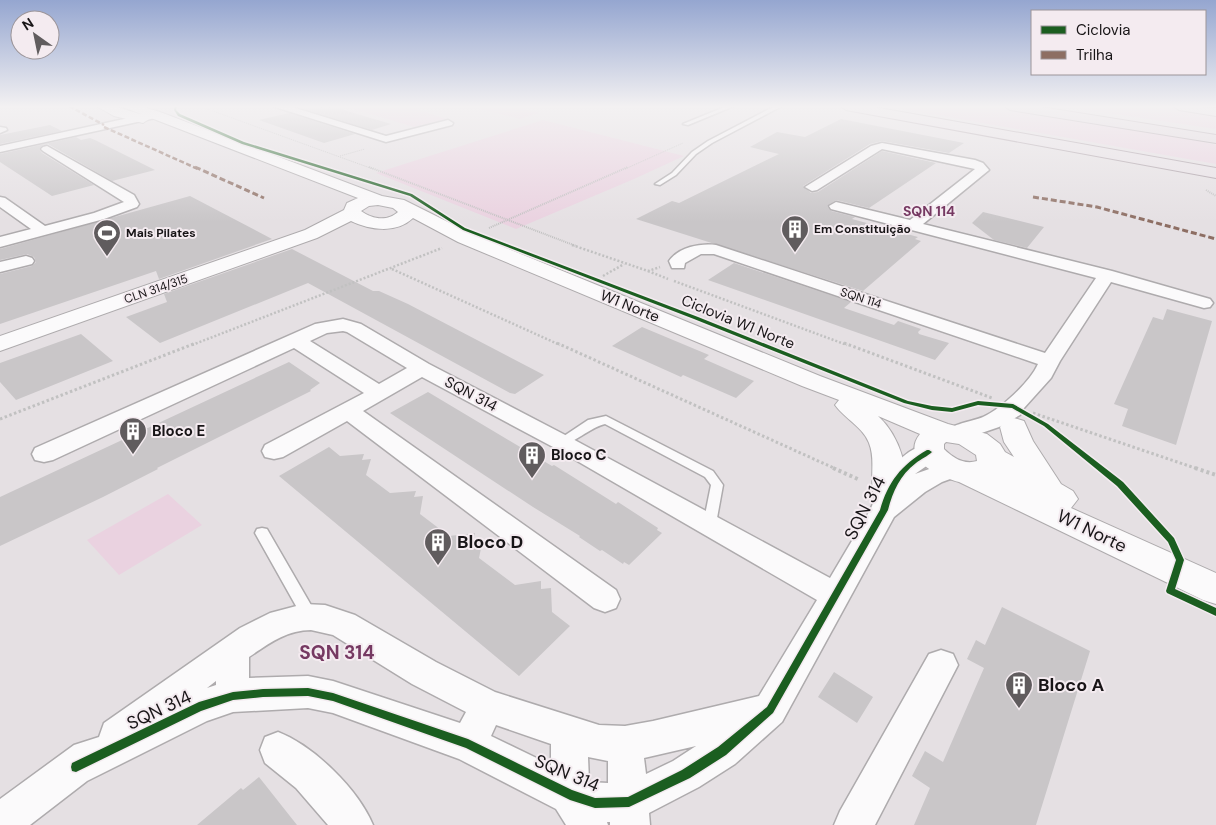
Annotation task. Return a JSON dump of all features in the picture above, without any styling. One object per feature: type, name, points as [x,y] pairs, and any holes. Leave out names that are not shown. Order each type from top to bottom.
[{"type":"main road","points":[[1062,144],[1216,172]]},
{"type":"main road","points":[[1094,144],[1216,166]]},
{"type":"street","points":[[0,149],[21,144]]},
{"type":"street","points":[[230,144],[378,200]]},
{"type":"street","points":[[812,186],[875,148],[882,146],[970,163],[979,166],[983,170],[913,225]]},
{"type":"street","points":[[0,242],[99,216],[132,204],[129,198],[47,150]]},
{"type":"street","points":[[336,185],[358,219],[379,223],[404,218],[407,214],[407,209]]},
{"type":"street","name":"W1 Norte","points":[[378,200],[398,204],[457,235],[811,381],[840,390],[939,442]]},
{"type":"street","name":"CLN 314/315","points":[[311,234],[366,201],[378,200]]},
{"type":"street","points":[[0,201],[42,230]]},
{"type":"street","points":[[836,206],[1106,275],[1204,303]]},
{"type":"street","name":"W1 Norte","points":[[379,223],[457,235]]},
{"type":"street","name":"CLN 314/315","points":[[0,344],[311,234],[379,223]]},
{"type":"street","name":"SQN 114","points":[[677,263],[690,252],[702,248],[716,250],[1050,361]]},
{"type":"street","points":[[0,268],[26,261]]},
{"type":"street","points":[[976,463],[1044,374],[1050,361],[1106,275]]},
{"type":"street","name":"SQN 314","points":[[44,454],[322,328],[343,325],[354,328],[422,368],[561,442],[834,595]]},
{"type":"street","points":[[295,340],[379,393]]},
{"type":"street","points":[[274,450],[348,411],[422,368]]},
{"type":"street","name":"W1 Norte","points":[[811,381],[849,405],[939,442]]},
{"type":"street","points":[[849,405],[884,440],[889,455],[886,501]]},
{"type":"street","points":[[348,411],[605,600]]},
{"type":"street","points":[[939,442],[1013,414]]},
{"type":"street","points":[[1013,414],[1019,442],[1052,493]]},
{"type":"street","points":[[939,442],[969,437],[976,463]]},
{"type":"street","points":[[939,442],[938,462],[976,463]]},
{"type":"street","name":"SQN 314","points":[[579,810],[595,804],[630,814],[722,751],[770,710],[907,466],[939,442]]},
{"type":"street","name":"W1 Norte","points":[[976,463],[1052,493],[1180,560],[1216,575]]},
{"type":"street","name":"W1 Norte","points":[[976,463],[1216,589]]},
{"type":"street","name":"SQN 314","points":[[886,501],[926,477],[976,463]]},
{"type":"street","name":"SQN 314","points":[[0,823],[232,651],[265,630],[292,619],[310,617],[330,619],[344,625],[424,673],[488,706],[599,743],[625,744],[695,730],[770,710]]},
{"type":"street","points":[[232,651],[233,696]]},
{"type":"street","points":[[854,825],[941,665]]},
{"type":"street","name":"SQN 314","points":[[76,767],[199,707],[233,696],[308,692],[333,697],[468,744],[579,810]]},
{"type":"street","points":[[468,744],[488,706]]},
{"type":"street","name":"SQN 314","points":[[569,733],[579,810]]},
{"type":"street","points":[[625,744],[630,814]]},
{"type":"street","points":[[278,750],[294,760],[311,776],[353,825]]},
{"type":"lane","points":[[658,184],[674,174],[694,153],[706,144]]},
{"type":"lane","points":[[561,442],[592,423],[606,420],[709,474],[718,485],[710,525]]},
{"type":"lane","points":[[262,533],[310,617]]},
{"type":"path","points":[[307,144],[437,191],[506,220],[648,272],[1013,414],[1216,475]]},
{"type":"path","points":[[0,420],[391,268],[457,235],[506,220],[680,144]]},
{"type":"path","points":[[648,272],[677,263]]},
{"type":"path","points":[[391,268],[886,501]]},
{"type":"path","points":[[595,280],[604,284]]},
{"type":"path","points":[[985,404],[1046,425]]},
{"type":"shaded area","points":[[466,144],[639,144],[684,156],[516,229],[376,173]]},
{"type":"shaded area","points":[[1105,144],[1214,144],[1216,145],[1216,164]]},
{"type":"shaded area","points":[[168,494],[202,525],[119,575],[87,540]]},
{"type":"building","points":[[46,144],[39,149],[42,153],[94,185],[52,196],[0,162],[0,154]]},
{"type":"building","points":[[49,144],[104,144],[155,170],[112,181]]},
{"type":"building","points":[[754,144],[869,144],[803,186],[811,193],[818,192],[882,151],[936,163],[869,208],[836,200],[827,206],[831,211],[855,217],[852,219],[918,237],[915,239],[921,241],[863,291],[636,219],[672,201],[679,203],[779,154],[750,147]]},
{"type":"building","points":[[902,144],[962,144],[949,153]]},
{"type":"building","points":[[190,196],[272,239],[159,279],[156,271],[0,324],[0,274],[32,266],[36,262],[34,257],[27,254],[0,260],[0,249]]},
{"type":"building","points":[[983,212],[1044,227],[1027,248],[994,240],[972,223]]},
{"type":"building","points":[[292,249],[373,291],[379,291],[408,304],[544,375],[515,394],[510,393],[308,283],[160,343],[126,317],[167,302],[164,294]]},
{"type":"building","points":[[734,263],[851,302],[844,308],[894,325],[898,321],[921,329],[918,332],[919,334],[949,343],[935,360],[708,280]]},
{"type":"building","points":[[1167,309],[1212,321],[1176,445],[1122,426],[1128,409],[1114,404],[1153,317],[1163,320]]},
{"type":"building","points":[[642,327],[709,355],[704,359],[754,381],[736,398],[683,375],[681,377],[612,346]]},
{"type":"building","points":[[81,334],[113,361],[16,400],[0,382],[0,363]]},
{"type":"building","name":"Bloco E","points":[[289,362],[320,383],[311,391],[158,469],[0,546],[0,497]]},
{"type":"building","name":"Bloco C","points":[[428,392],[552,466],[554,465],[616,504],[618,502],[658,528],[657,530],[662,533],[629,565],[624,562],[623,564],[602,550],[600,551],[580,536],[390,413]]},
{"type":"building","name":"Bloco D","points":[[329,447],[340,456],[364,454],[362,460],[371,459],[366,475],[390,493],[416,491],[414,497],[423,496],[420,514],[449,536],[475,533],[473,540],[483,539],[479,558],[515,585],[541,581],[541,589],[551,588],[552,612],[570,626],[519,676],[279,476]]},
{"type":"building","name":"Bloco A","points":[[1002,607],[1090,651],[1036,825],[914,825],[930,788],[912,776],[925,751],[943,762],[984,668],[967,659],[976,640],[985,645]]},
{"type":"building","points":[[834,672],[873,697],[857,723],[818,697]]},
{"type":"building","points":[[259,777],[297,825],[197,825],[241,788],[243,790]]},
{"type":"marked path","points":[[143,144],[264,198]]},
{"type":"marked path","points":[[1033,197],[1097,207],[1216,239]]},
{"type":"cycle path","name":"Ciclovia W1 Norte","points":[[248,144],[411,195],[464,229],[696,318],[906,402],[952,410],[978,403],[1013,406],[1046,425],[1120,484],[1171,540],[1180,560],[1170,591],[1216,612]]},
{"type":"cycle path","points":[[76,767],[199,707],[233,696],[308,692],[333,697],[468,744],[570,795],[595,803],[629,802],[686,774],[722,751],[770,710],[884,510],[894,483],[905,469],[929,452]]},
{"type":"place","name":"Em Constituição","points":[[795,253]]},
{"type":"place","name":"Mais Pilates","points":[[107,257]]},
{"type":"place","name":"Bloco E","points":[[133,455]]},
{"type":"place","name":"Bloco C","points":[[532,479]]},
{"type":"place","name":"Bloco D","points":[[438,566]]},
{"type":"place","name":"Bloco A","points":[[1019,709]]},
{"type":"district","name":"SQN 114","points":[[929,211]]},
{"type":"district","name":"SQN 314","points":[[337,652]]}]
